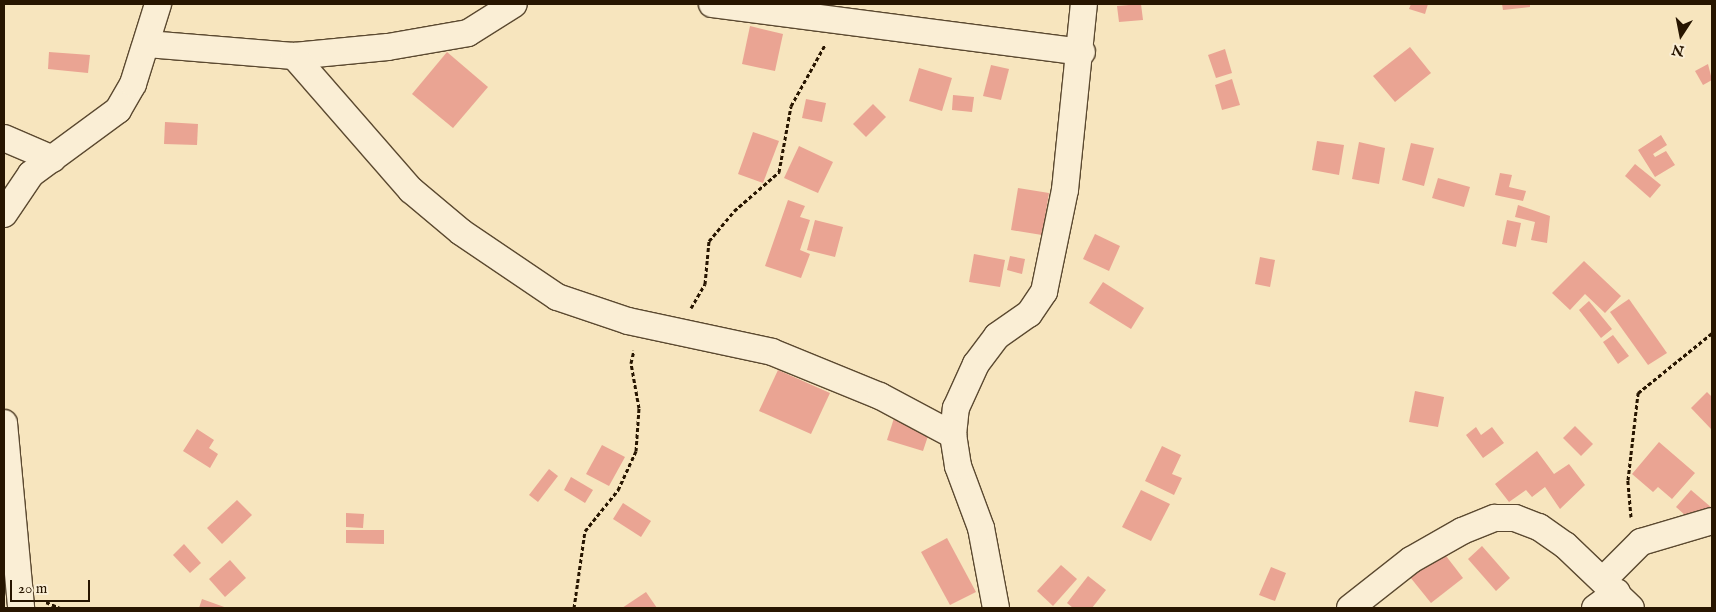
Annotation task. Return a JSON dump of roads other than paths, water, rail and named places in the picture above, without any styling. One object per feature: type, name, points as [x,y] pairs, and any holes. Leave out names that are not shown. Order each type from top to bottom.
[{"type":"street","points":[[147,44],[294,56],[468,33],[514,4]]},
{"type":"street","points":[[712,4],[1082,52]]},
{"type":"street","points":[[996,608],[994,578],[952,435],[956,408],[976,364],[997,336],[1029,314],[1044,292],[1065,190],[1082,52],[1084,4]]},
{"type":"street","points":[[4,214],[31,174],[118,110],[147,44],[154,5]]},
{"type":"street","points":[[294,56],[411,190],[461,232],[557,297],[588,310],[780,355],[880,396],[952,435]]},
{"type":"street","points":[[4,138],[53,159]]},
{"type":"street","points":[[4,423],[21,608]]},
{"type":"street","points":[[1350,608],[1411,560],[1494,518],[1515,518],[1539,527],[1617,593]]},
{"type":"street","points":[[1595,608],[1617,593],[1624,558],[1641,542],[1712,520]]}]
